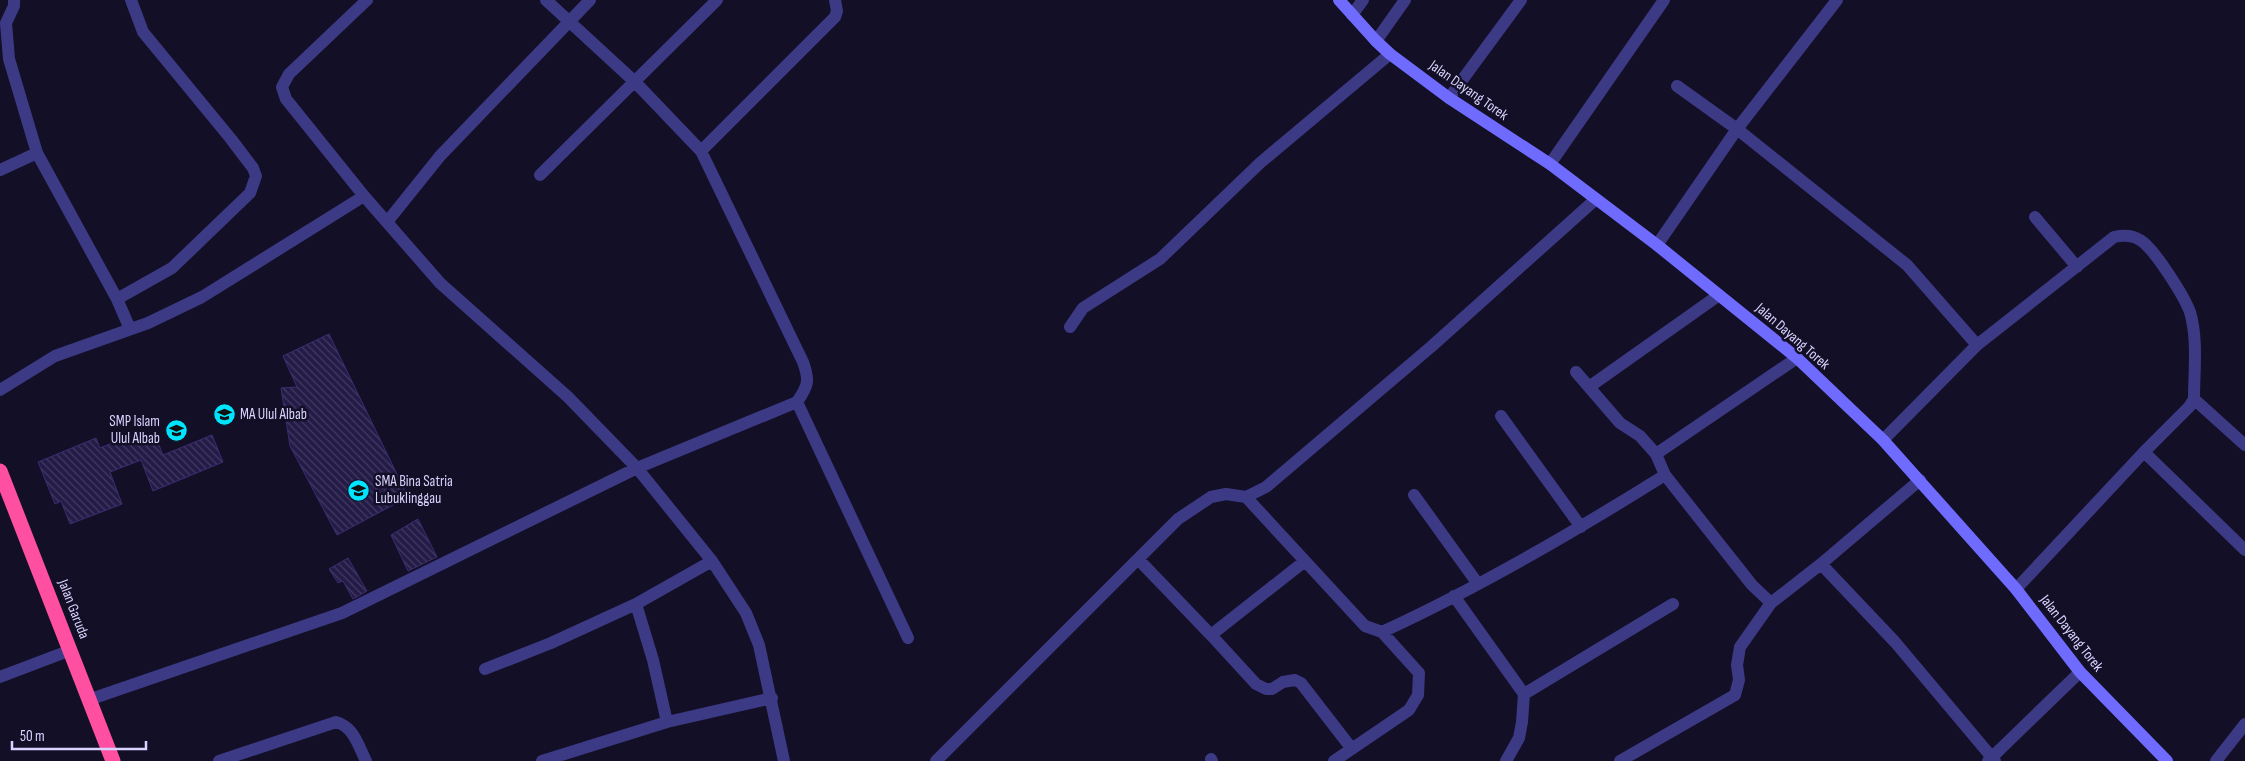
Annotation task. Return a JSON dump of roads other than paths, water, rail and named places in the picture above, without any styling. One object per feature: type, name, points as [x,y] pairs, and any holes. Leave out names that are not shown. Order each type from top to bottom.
[{"type":"highway","name":"Jalan Garuda","points":[[0,471],[113,761]]},
{"type":"street","points":[[14,0],[6,24],[4,43],[37,153],[117,299],[130,329]]},
{"type":"street","points":[[117,299],[172,268],[250,193],[256,176],[253,168],[231,139],[143,32],[131,0]]},
{"type":"street","points":[[367,0],[289,74],[282,87],[286,100],[364,196],[440,283],[568,397],[637,468],[712,560],[746,613],[759,645],[772,698],[784,761]]},
{"type":"street","points":[[90,699],[342,613],[637,468],[796,402],[806,389],[808,375],[701,151],[634,82],[546,0]]},
{"type":"street","points":[[387,222],[440,156],[590,0]]},
{"type":"street","points":[[540,175],[717,0]]},
{"type":"street","points":[[701,151],[835,17],[837,11],[835,0]]},
{"type":"street","name":"Jalan Dayang Torek","points":[[1339,0],[1390,54],[1449,98],[1550,164],[1657,245],[1797,358],[1883,440],[1920,480],[2016,589],[2080,672],[2167,761]]},
{"type":"street","points":[[1352,14],[1363,0]]},
{"type":"street","points":[[1376,41],[1406,0]]},
{"type":"street","points":[[1449,98],[1521,0]]},
{"type":"street","points":[[1550,164],[1664,0]]},
{"type":"street","points":[[1657,245],[1737,129],[1837,0]]},
{"type":"street","points":[[1070,326],[1083,308],[1160,259],[1260,163],[1390,54]]},
{"type":"street","points":[[1676,86],[1737,129],[1907,265],[1977,345]]},
{"type":"street","points":[[0,170],[37,153]]},
{"type":"street","points":[[0,390],[55,356],[174,312],[202,297],[364,196]]},
{"type":"street","points":[[936,761],[1178,519],[1211,497],[1226,494],[1246,497],[1266,487],[1432,346],[1596,200]]},
{"type":"street","points":[[2035,217],[2077,268]]},
{"type":"street","points":[[1883,440],[1977,345],[2114,237],[2125,235],[2140,240],[2152,252],[2174,282],[2190,312],[2195,340],[2194,399],[2189,408],[2144,452],[2016,589]]},
{"type":"street","points":[[1589,386],[1719,295]]},
{"type":"street","points":[[1656,454],[1797,358]]},
{"type":"street","points":[[1576,372],[1620,424],[1640,436],[1656,454],[1665,475],[1752,585],[1771,603]]},
{"type":"street","points":[[2194,399],[2245,445]]},
{"type":"street","points":[[796,402],[908,638]]},
{"type":"street","points":[[1501,416],[1581,527]]},
{"type":"street","points":[[2144,452],[2245,550]]},
{"type":"street","points":[[1382,632],[1478,584],[1581,527],[1665,475]]},
{"type":"street","points":[[1620,761],[1734,695],[1739,680],[1737,664],[1740,647],[1771,603],[1821,564],[1920,480]]},
{"type":"street","points":[[1414,495],[1478,584]]},
{"type":"street","points":[[1246,497],[1365,626],[1382,632],[1419,673],[1418,696],[1409,710],[1334,761]]},
{"type":"street","points":[[485,669],[550,643],[636,604],[712,560]]},
{"type":"street","points":[[1138,560],[1256,684],[1272,689],[1283,682],[1295,680],[1301,683],[1352,749]]},
{"type":"street","points":[[1211,636],[1305,561]]},
{"type":"street","points":[[1821,564],[1895,642],[1992,760],[2080,672]]},
{"type":"street","points":[[1454,596],[1524,694],[1522,722],[1518,738],[1506,761]]},
{"type":"street","points":[[636,604],[653,660],[667,722]]},
{"type":"street","points":[[1524,694],[1673,604]]},
{"type":"street","points":[[0,677],[70,650]]},
{"type":"street","points":[[542,761],[667,722],[772,698]]},
{"type":"street","points":[[219,761],[336,722],[346,724],[351,730],[366,761]]},
{"type":"street","points":[[2216,761],[2245,724]]},
{"type":"place","name":"MA Ulul Albab","points":[[224,414]]},
{"type":"place","name":"SMP Islam Ulul Albab","points":[[176,430]]},
{"type":"place","name":"SMA Bina Satria Lubuklinggau","points":[[359,490]]}]
